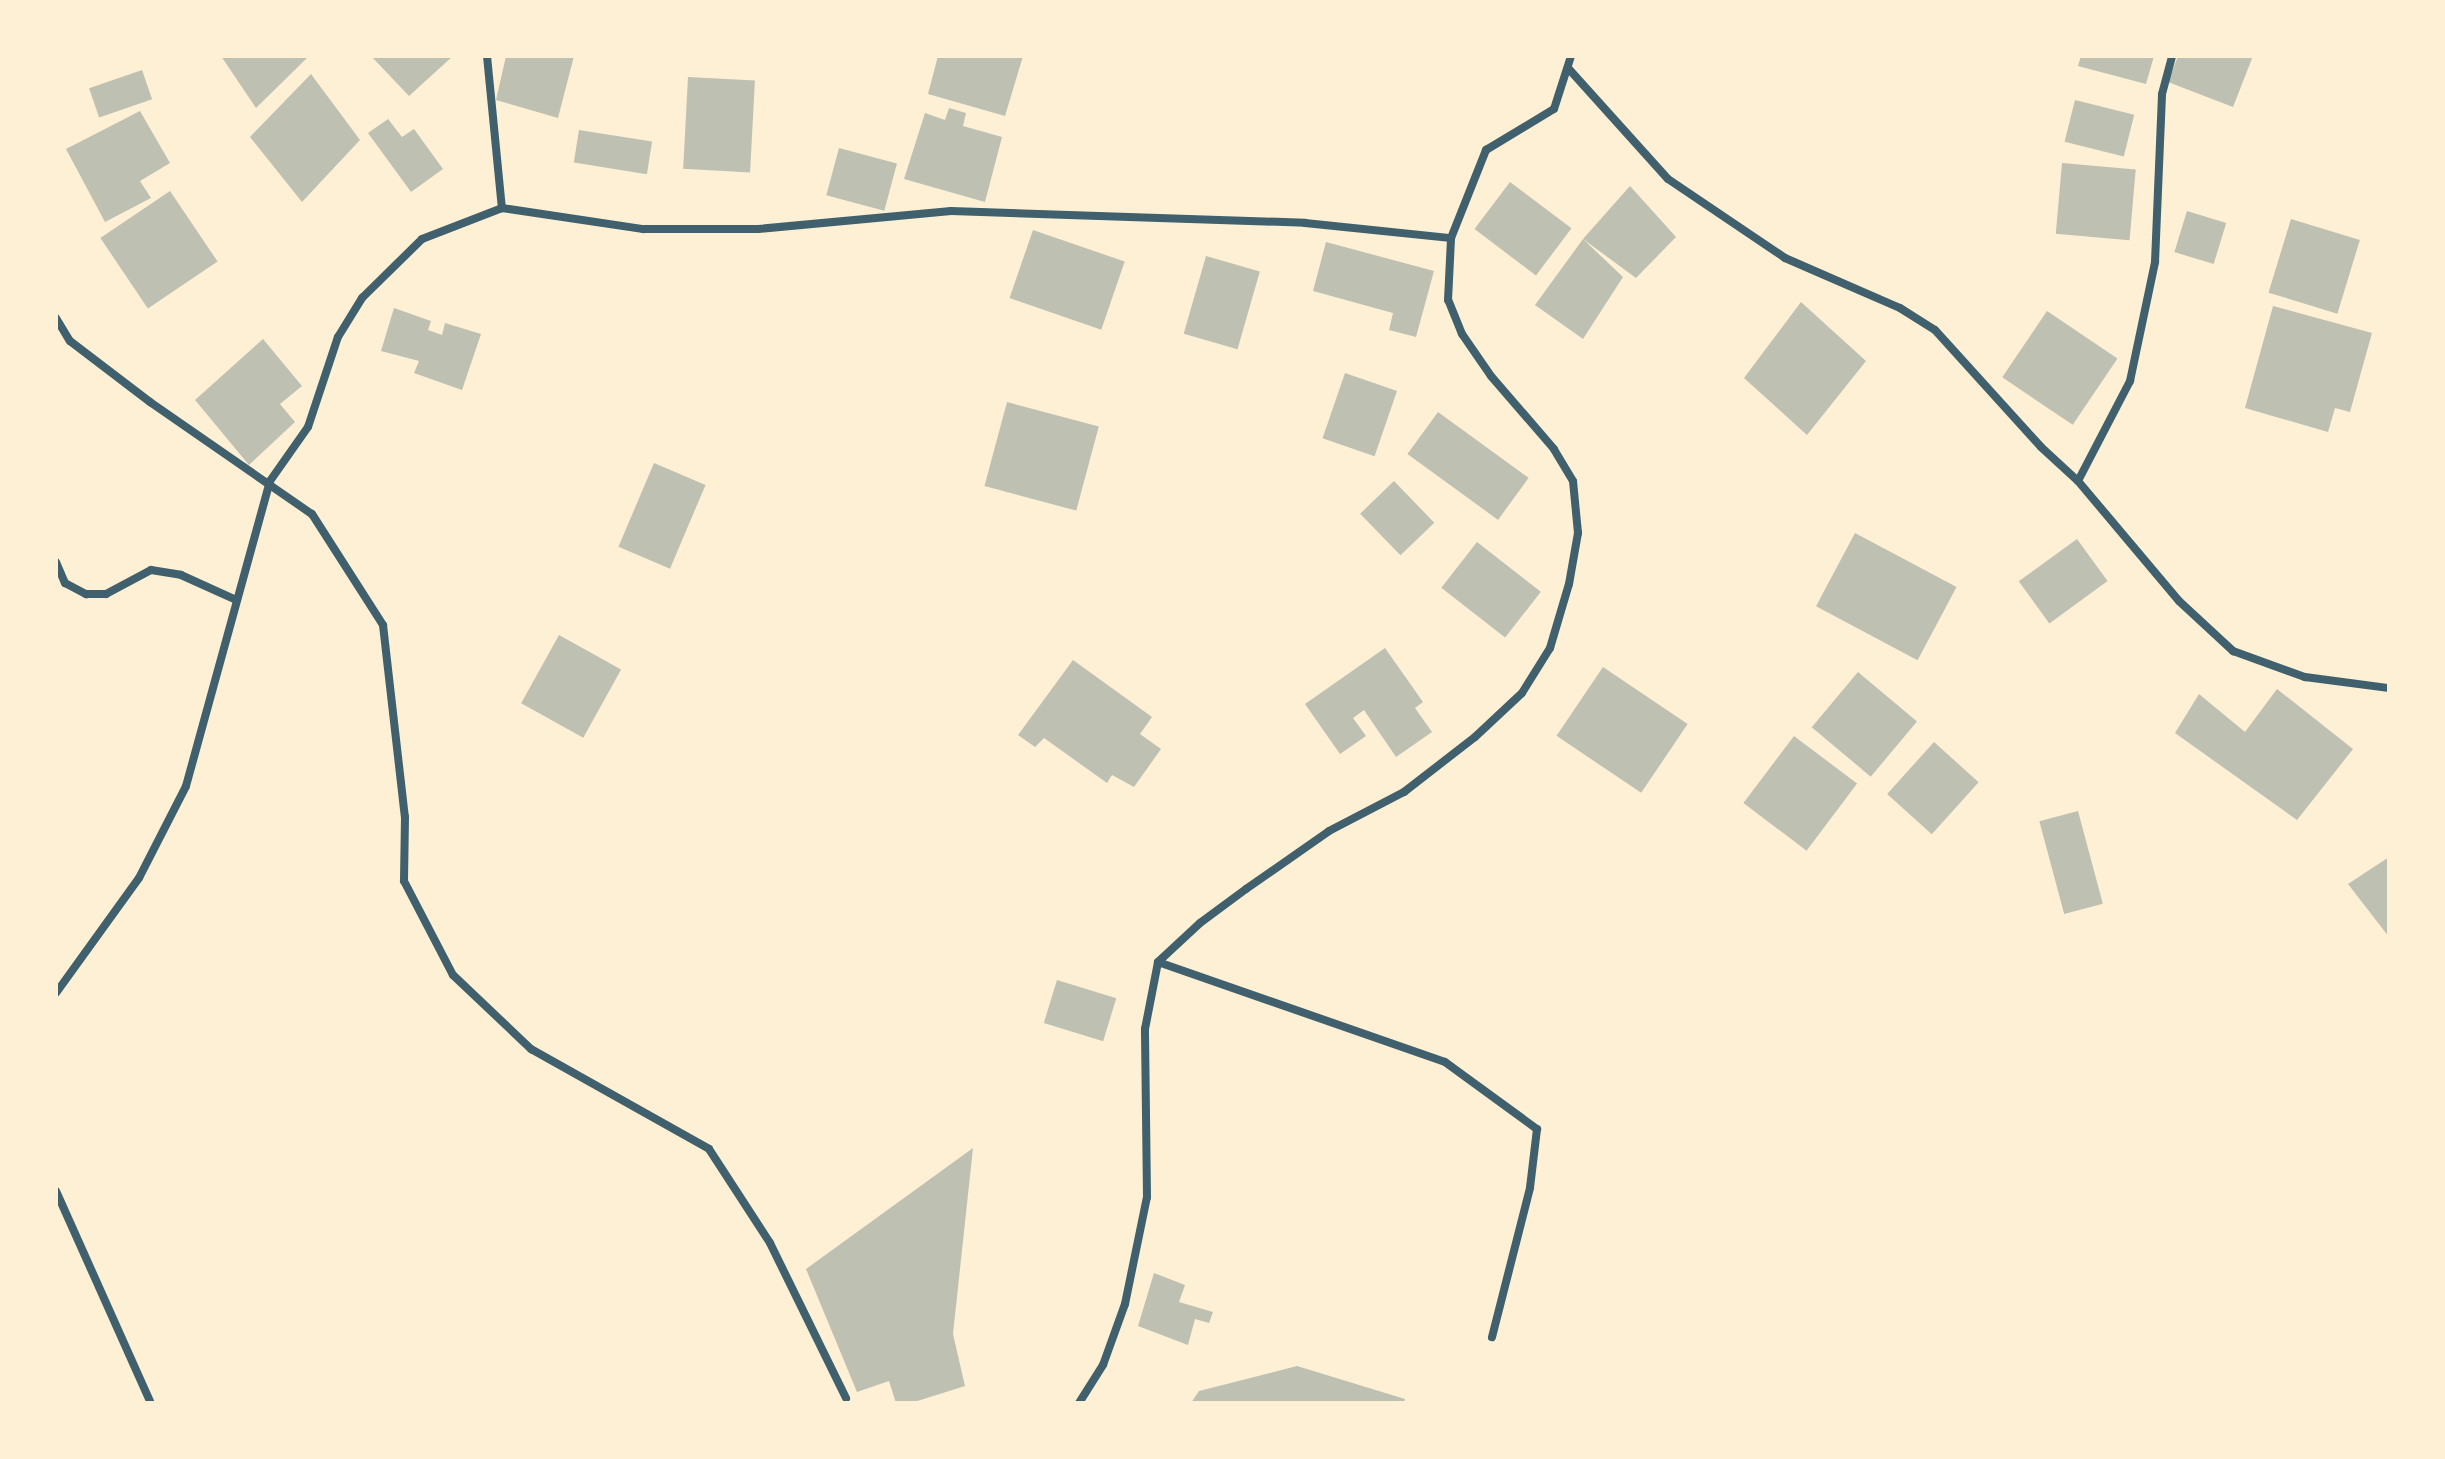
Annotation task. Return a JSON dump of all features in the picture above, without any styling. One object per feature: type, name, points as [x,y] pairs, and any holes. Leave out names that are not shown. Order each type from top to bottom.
[{"type":"street","points":[[487,56],[502,208]]},
{"type":"street","points":[[1079,1403],[1103,1365],[1125,1304],[1147,1197],[1145,1029],[1158,962],[1200,923],[1246,889],[1329,831],[1404,792],[1475,737],[1522,693],[1550,648],[1569,584],[1578,533],[1573,481],[1554,449],[1524,410],[1491,376],[1462,334],[1448,300],[1451,238],[1486,150],[1554,109],[1571,56]]},
{"type":"street","points":[[2078,481],[2130,381],[2155,262],[2162,94],[2172,56]]},
{"type":"street","points":[[1568,68],[1668,179],[1785,258],[1900,308],[1935,330],[2041,447],[2078,481],[2179,601],[2233,651],[2305,677],[2389,688]]},
{"type":"street","points":[[58,987],[139,878],[186,786],[234,599],[270,481],[308,427],[338,337],[362,298],[422,239],[502,208],[643,229],[758,229],[951,211],[1305,223],[1451,238]]},
{"type":"street","points":[[56,318],[70,341],[81,350],[150,402],[270,481],[312,514],[383,625],[405,817],[404,881],[453,975],[531,1049],[709,1149],[770,1243],[846,1398]]},
{"type":"street","points":[[56,562],[65,583],[86,594],[106,594],[151,570],[181,575],[234,599]]},
{"type":"street","points":[[1158,962],[1445,1062],[1537,1129],[1530,1188],[1492,1337]]},
{"type":"street","points":[[56,1191],[151,1403]]},
{"type":"building","points":[[221,56],[309,56],[256,108]]},
{"type":"building","points":[[371,56],[453,56],[409,96]]},
{"type":"building","points":[[506,56],[574,56],[558,118],[496,100]]},
{"type":"building","points":[[938,56],[1023,56],[1005,116],[928,94]]},
{"type":"building","points":[[2081,56],[2154,56],[2146,84],[2078,66]]},
{"type":"building","points":[[2178,56],[2253,56],[2233,107],[2168,82]]},
{"type":"building","points":[[142,70],[152,99],[99,118],[89,88]]},
{"type":"building","points":[[311,74],[360,140],[302,202],[250,137]]},
{"type":"building","points":[[688,77],[755,81],[750,172],[683,169]]},
{"type":"building","points":[[2075,100],[2134,115],[2124,156],[2065,142]]},
{"type":"building","points":[[949,108],[966,113],[963,126],[1002,137],[985,202],[904,179],[925,113],[945,120]]},
{"type":"building","points":[[140,111],[170,163],[140,181],[151,198],[105,222],[66,149]]},
{"type":"building","points":[[388,119],[402,137],[414,129],[443,169],[411,192],[368,133]]},
{"type":"building","points":[[579,130],[652,142],[647,174],[574,163]]},
{"type":"building","points":[[839,148],[897,164],[884,211],[826,195]]},
{"type":"building","points":[[2062,163],[2136,169],[2130,240],[2056,234]]},
{"type":"building","points":[[1510,182],[1571,228],[1536,275],[1474,229]]},
{"type":"building","points":[[1630,186],[1676,237],[1636,278],[1583,239]]},
{"type":"building","points":[[170,191],[218,261],[148,308],[100,238]]},
{"type":"building","points":[[2187,211],[2226,223],[2214,264],[2174,252]]},
{"type":"building","points":[[2291,219],[2360,240],[2337,314],[2268,293]]},
{"type":"building","points":[[1033,230],[1125,262],[1101,330],[1010,298]]},
{"type":"building","points":[[1583,239],[1623,277],[1583,339],[1535,305]]},
{"type":"building","points":[[1326,242],[1434,271],[1416,337],[1389,330],[1393,313],[1313,291]]},
{"type":"building","points":[[1206,256],[1260,271],[1238,349],[1184,334]]},
{"type":"building","points":[[1801,302],[1866,361],[1807,435],[1744,378]]},
{"type":"building","points":[[2273,306],[2372,333],[2350,412],[2335,408],[2328,432],[2245,408]]},
{"type":"building","points":[[394,308],[431,321],[428,330],[442,335],[445,323],[481,334],[462,390],[414,373],[419,361],[381,351]]},
{"type":"building","points":[[2047,311],[2117,359],[2073,425],[2002,377]]},
{"type":"building","points":[[263,339],[302,386],[280,404],[295,422],[249,465],[195,400]]},
{"type":"building","points":[[1345,373],[1397,391],[1375,456],[1323,438]]},
{"type":"building","points":[[1007,402],[1099,427],[1076,511],[984,486]]},
{"type":"building","points":[[1438,412],[1529,478],[1498,520],[1407,454]]},
{"type":"building","points":[[654,463],[706,485],[670,569],[618,547]]},
{"type":"building","points":[[1394,481],[1434,523],[1400,555],[1360,514]]},
{"type":"building","points":[[1855,533],[1957,587],[1918,660],[1816,606]]},
{"type":"building","points":[[2077,539],[2108,581],[2049,623],[2019,581]]},
{"type":"building","points":[[1477,542],[1541,592],[1505,638],[1441,588]]},
{"type":"building","points":[[559,635],[621,669],[583,738],[521,703]]},
{"type":"building","points":[[1385,648],[1423,702],[1415,708],[1432,732],[1396,757],[1364,710],[1353,718],[1366,736],[1340,754],[1305,704]]},
{"type":"building","points":[[1073,660],[1152,717],[1140,734],[1161,749],[1134,787],[1112,775],[1107,783],[1044,738],[1035,747],[1018,735]]},
{"type":"building","points":[[1603,667],[1688,724],[1641,793],[1557,736]]},
{"type":"building","points":[[1858,672],[1917,721],[1871,777],[1812,727]]},
{"type":"building","points":[[2277,689],[2353,749],[2297,820],[2175,733],[2199,694],[2245,732]]},
{"type":"building","points":[[1794,736],[1857,784],[1807,851],[1743,803]]},
{"type":"building","points":[[1934,742],[1979,782],[1932,834],[1887,794]]},
{"type":"building","points":[[2078,811],[2103,904],[2064,914],[2039,821]]},
{"type":"building","points":[[2389,857],[2389,937],[2348,884]]},
{"type":"building","points":[[1057,980],[1116,998],[1103,1041],[1044,1023]]},
{"type":"building","points":[[973,1148],[953,1334],[965,1386],[911,1403],[896,1403],[889,1381],[857,1392],[806,1269]]},
{"type":"building","points":[[1154,1273],[1185,1285],[1179,1302],[1213,1312],[1209,1323],[1195,1319],[1188,1345],[1138,1326]]},
{"type":"building","points":[[1297,1366],[1405,1399],[1404,1403],[1191,1403],[1199,1391]]}]
